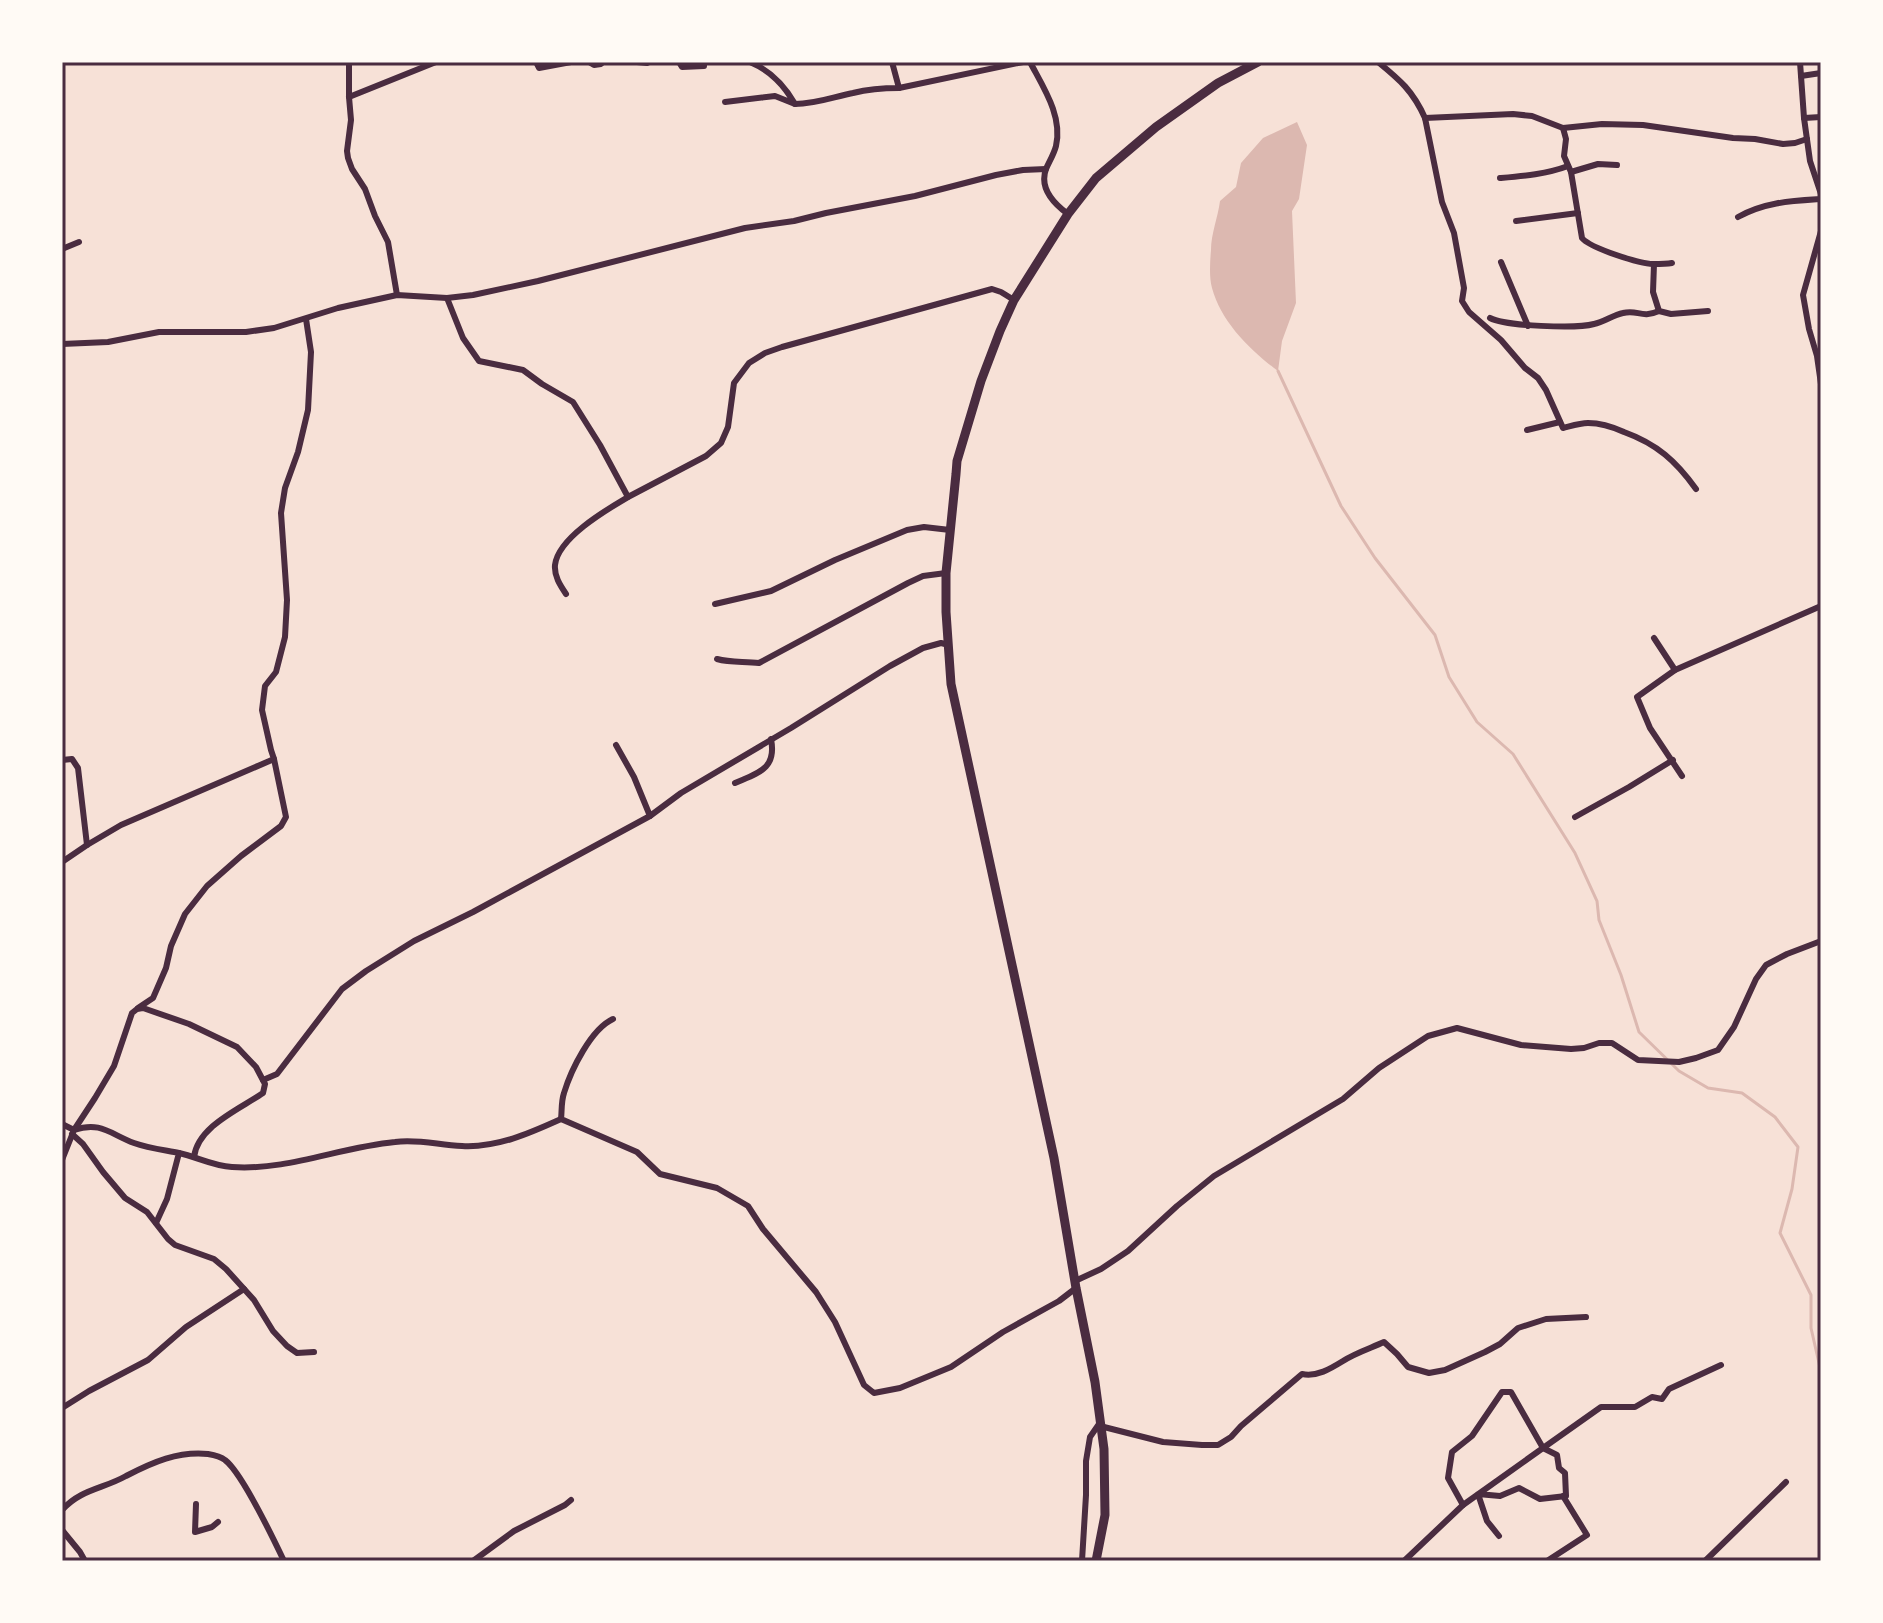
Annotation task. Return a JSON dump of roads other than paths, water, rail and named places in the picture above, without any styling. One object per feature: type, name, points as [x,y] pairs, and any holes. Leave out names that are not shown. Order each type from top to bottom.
[{"type":"main road","points":[[1096,1561],[1105,1515],[1104,1449],[1095,1382],[1054,1158],[951,684],[946,573],[957,461],[981,381],[1014,300],[1068,214],[1096,178],[1156,127],[1218,83],[1258,62]]},
{"type":"street","points":[[349,62],[351,120],[348,158],[388,242],[397,295]]},
{"type":"street","points":[[349,97],[436,62]]},
{"type":"street","points":[[536,62],[539,68],[571,62]]},
{"type":"street","points":[[589,62],[594,65],[603,62]]},
{"type":"street","points":[[637,62],[649,62]]},
{"type":"street","points":[[679,62],[682,67],[704,66],[704,62]]},
{"type":"street","points":[[750,62],[766,69],[787,90],[795,104]]},
{"type":"street","points":[[892,62],[899,88]]},
{"type":"street","points":[[725,102],[775,96],[795,104],[812,104],[865,90],[899,88],[1023,62]]},
{"type":"street","points":[[1030,62],[1049,98],[1057,126],[1056,148],[1043,182],[1049,195],[1068,214]]},
{"type":"street","points":[[1378,62],[1403,82],[1425,118],[1442,202],[1454,233],[1464,288],[1462,301],[1469,312],[1538,378],[1563,428],[1586,423],[1600,424],[1641,438],[1669,457],[1696,489]]},
{"type":"street","points":[[1738,217],[1763,205],[1821,196],[1810,161],[1800,62]]},
{"type":"street","points":[[1801,76],[1821,73]]},
{"type":"street","points":[[1425,118],[1513,114],[1532,116],[1563,128],[1602,124],[1643,125],[1783,144],[1807,139]]},
{"type":"street","points":[[1804,118],[1821,117]]},
{"type":"street","points":[[1563,128],[1566,139],[1564,156],[1585,242],[1627,258],[1654,264],[1672,263]]},
{"type":"street","points":[[1500,178],[1598,164],[1617,165]]},
{"type":"street","points":[[62,344],[108,342],[170,332],[246,332],[274,328],[338,308],[397,295],[447,298],[473,295],[745,228],[915,196],[1005,173],[1046,169]]},
{"type":"street","points":[[1516,221],[1578,213]]},
{"type":"street","points":[[1821,231],[1817,259],[1803,295],[1821,384]]},
{"type":"street","points":[[62,249],[79,242]]},
{"type":"street","points":[[1501,262],[1528,326]]},
{"type":"street","points":[[1654,264],[1653,292],[1659,311]]},
{"type":"street","points":[[566,594],[555,565],[564,543],[628,497],[693,464],[721,443],[728,427],[734,383],[757,357],[782,347],[992,289],[1014,300]]},
{"type":"street","points":[[447,298],[463,338],[479,361],[523,370],[573,402],[628,497]]},
{"type":"street","points":[[1490,318],[1528,326],[1593,325],[1627,312],[1649,316],[1659,311],[1671,314],[1708,311]]},
{"type":"street","points":[[62,1160],[73,1132],[120,1054],[131,1016],[153,998],[185,914],[207,886],[281,826],[286,817],[262,710],[265,686],[276,672],[285,637],[287,600],[281,513],[285,488],[308,410],[311,352],[306,319]]},
{"type":"street","points":[[1527,430],[1560,422]]},
{"type":"street","points":[[715,604],[771,591],[907,530],[924,527],[950,530]]},
{"type":"street","points":[[717,659],[759,663],[908,583],[923,576],[946,573]]},
{"type":"street","points":[[1682,776],[1650,728],[1637,697],[1675,670],[1821,606]]},
{"type":"street","points":[[1654,638],[1675,670]]},
{"type":"street","points":[[263,1080],[277,1074],[342,989],[366,971],[414,941],[650,816],[681,793],[914,653],[941,643],[949,645]]},
{"type":"street","points":[[735,783],[767,767],[773,749],[771,739]]},
{"type":"street","points":[[616,745],[634,777],[650,816]]},
{"type":"street","points":[[62,760],[72,759],[78,768],[87,845]]},
{"type":"street","points":[[62,862],[135,819],[274,759]]},
{"type":"street","points":[[1575,817],[1673,760]]},
{"type":"street","points":[[73,1132],[98,1127],[136,1144],[236,1167],[285,1163],[397,1141],[481,1146],[518,1137],[561,1119],[637,1152],[660,1174],[717,1188],[748,1206],[763,1229],[816,1292],[835,1322],[864,1385],[874,1393],[900,1388],[951,1367],[1003,1332],[1059,1301],[1076,1285],[1128,1251],[1214,1176],[1343,1099],[1379,1068],[1428,1036],[1457,1028],[1521,1045],[1571,1049],[1612,1043],[1638,1060],[1679,1062],[1696,1058],[1718,1050],[1766,965],[1821,941]]},
{"type":"street","points":[[137,1009],[155,1011],[229,1042],[250,1059],[263,1080],[264,1092],[235,1109],[202,1137],[196,1145],[194,1157]]},
{"type":"street","points":[[561,1119],[563,1098],[574,1070],[593,1035],[613,1019]]},
{"type":"street","points":[[62,1124],[86,1147],[125,1198],[144,1208],[168,1239],[175,1245],[221,1264],[254,1300],[268,1324],[287,1346],[297,1353],[314,1352]]},
{"type":"street","points":[[156,1223],[167,1199],[179,1153]]},
{"type":"street","points":[[62,1408],[96,1386],[148,1360],[186,1327],[244,1289]]},
{"type":"street","points":[[1082,1561],[1086,1461],[1090,1437],[1100,1424],[1163,1442],[1218,1445],[1302,1374],[1313,1375],[1335,1367],[1384,1342],[1408,1367],[1429,1373],[1445,1370],[1485,1352],[1518,1328],[1546,1319],[1586,1317]]},
{"type":"street","points":[[1404,1561],[1463,1505],[1601,1407],[1635,1407],[1652,1397],[1662,1399],[1669,1389],[1721,1365]]},
{"type":"street","points":[[1463,1505],[1448,1478],[1452,1452],[1472,1436],[1502,1392],[1511,1392],[1543,1448],[1557,1455],[1559,1468],[1565,1473],[1566,1496],[1540,1499],[1519,1488],[1500,1496],[1478,1494]]},
{"type":"street","points":[[62,1510],[73,1499],[155,1462],[186,1453],[216,1455],[227,1461],[235,1471],[284,1561]]},
{"type":"street","points":[[1705,1561],[1786,1482]]},
{"type":"street","points":[[1478,1494],[1487,1521],[1499,1536]]},
{"type":"street","points":[[1547,1561],[1587,1535],[1563,1496]]},
{"type":"street","points":[[473,1561],[514,1531],[571,1500]]},
{"type":"street","points":[[196,1504],[195,1532],[218,1522]]},
{"type":"street","points":[[62,1530],[85,1561]]},
{"type":"street","points":[[379,1561],[391,1561]]},
{"type":"waterway","points":[[1278,371],[1341,506],[1375,558],[1435,635],[1449,677],[1477,722],[1513,754],[1575,853],[1597,901],[1599,920],[1639,1032],[1679,1071],[1708,1088],[1742,1093],[1775,1117],[1798,1147],[1792,1189],[1780,1233],[1811,1295],[1811,1328],[1821,1372]]}]
